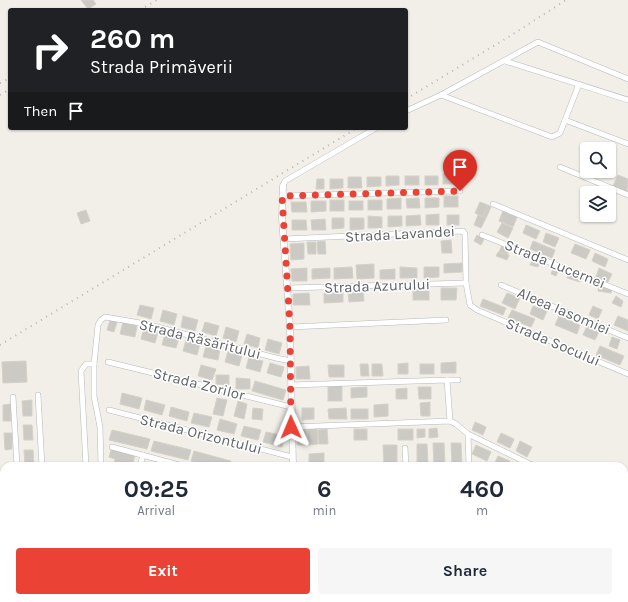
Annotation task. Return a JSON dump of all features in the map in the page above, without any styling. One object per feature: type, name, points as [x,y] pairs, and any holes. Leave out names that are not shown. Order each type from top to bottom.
[{"type":"street","points":[[408,110],[441,95],[538,42],[628,79]]},
{"type":"street","points":[[505,61],[628,100]]},
{"type":"street","points":[[441,95],[552,137],[560,133],[579,84]]},
{"type":"street","points":[[565,120],[628,144]]},
{"type":"street","points":[[293,462],[290,327],[284,240],[283,186],[285,180],[372,130]]},
{"type":"street","points":[[560,167],[628,195]]},
{"type":"street","points":[[282,196],[460,191]]},
{"type":"street","points":[[493,204],[628,260]]},
{"type":"street","name":"Strada Lavandei","points":[[284,240],[461,231],[465,234],[466,283]]},
{"type":"street","name":"Strada Lucernei","points":[[482,235],[628,294]]},
{"type":"street","name":"Strada Azurului","points":[[288,288],[466,283]]},
{"type":"street","name":"Strada Socului","points":[[466,283],[470,305],[478,310],[628,374]]},
{"type":"street","name":"Aleea Iasomiei","points":[[501,285],[628,338]]},
{"type":"street","name":"Strada Răsăritului","points":[[94,364],[98,325],[105,317],[146,324],[291,361]]},
{"type":"street","points":[[290,327],[446,320]]},
{"type":"street","name":"Strada Zorilor","points":[[108,362],[291,407]]},
{"type":"street","points":[[86,462],[81,371],[86,364],[94,364],[94,396],[100,427],[100,462]]},
{"type":"street","points":[[447,380],[450,422]]},
{"type":"street","points":[[291,385],[458,380]]},
{"type":"street","points":[[38,395],[42,462]]},
{"type":"street","points":[[13,397],[17,462]]},
{"type":"street","name":"Strada Orizontului","points":[[109,410],[292,457]]},
{"type":"street","points":[[291,427],[450,422],[456,424],[468,434],[526,462]]},
{"type":"street","points":[[468,434],[469,462]]},
{"type":"street","points":[[112,447],[168,462]]},
{"type":"street","points":[[406,448],[406,462]]},
{"type":"street","points":[[141,462],[143,455]]},
{"type":"building","points":[[81,0],[93,0],[96,4],[87,8]]},
{"type":"building","points":[[443,174],[457,174],[457,184],[443,184]]},
{"type":"building","points":[[618,175],[628,179],[627,192],[613,186]]},
{"type":"building","points":[[386,176],[399,176],[399,185],[386,186]]},
{"type":"building","points":[[405,176],[419,176],[419,185],[405,185]]},
{"type":"building","points":[[425,176],[438,176],[438,185],[425,185]]},
{"type":"building","points":[[348,177],[361,177],[362,188],[348,188]]},
{"type":"building","points":[[367,177],[381,177],[381,186],[367,187]]},
{"type":"building","points":[[317,179],[324,179],[324,189],[316,189]]},
{"type":"building","points":[[330,179],[343,179],[343,188],[330,189]]},
{"type":"building","points":[[444,196],[458,196],[458,207],[444,207]]},
{"type":"building","points":[[401,198],[401,209],[387,209],[387,199]]},
{"type":"building","points":[[419,198],[420,208],[407,208],[406,199]]},
{"type":"building","points":[[425,198],[439,198],[439,207],[425,208]]},
{"type":"building","points":[[330,200],[344,200],[344,211],[330,211]]},
{"type":"building","points":[[368,200],[382,200],[382,210],[368,210]]},
{"type":"building","points":[[311,201],[326,201],[326,211],[311,212]]},
{"type":"building","points":[[349,201],[363,201],[363,210],[349,210]]},
{"type":"building","points":[[291,202],[306,202],[307,212],[292,212]]},
{"type":"building","points":[[480,202],[488,205],[483,217],[475,213]]},
{"type":"building","points":[[488,205],[491,207],[486,218],[483,217]]},
{"type":"building","points":[[86,210],[90,221],[81,224],[77,213]]},
{"type":"building","points":[[503,211],[517,217],[513,227],[499,221]]},
{"type":"building","points":[[439,214],[439,225],[426,225],[426,215]]},
{"type":"building","points":[[420,215],[421,225],[406,226],[406,216]]},
{"type":"building","points":[[447,215],[459,215],[459,225],[447,225]]},
{"type":"building","points":[[478,215],[486,218],[481,228],[474,225]]},
{"type":"building","points":[[368,216],[382,217],[382,228],[368,228]]},
{"type":"building","points":[[388,216],[402,216],[402,226],[388,227]]},
{"type":"building","points":[[332,218],[344,218],[344,228],[332,229]]},
{"type":"building","points":[[350,218],[364,218],[364,229],[350,230]]},
{"type":"building","points":[[325,219],[326,230],[312,230],[311,220]]},
{"type":"building","points":[[292,220],[306,220],[307,230],[292,230]]},
{"type":"building","points":[[502,223],[513,228],[508,238],[497,232]]},
{"type":"building","points":[[526,225],[540,231],[536,239],[523,233]]},
{"type":"building","points":[[546,233],[559,238],[555,247],[543,242]]},
{"type":"building","points":[[477,235],[484,239],[481,245],[474,241]]},
{"type":"building","points":[[451,240],[452,253],[442,253],[441,241]]},
{"type":"building","points":[[325,241],[326,254],[318,254],[317,242]]},
{"type":"building","points":[[533,241],[555,250],[552,258],[530,249]]},
{"type":"building","points":[[307,242],[316,242],[316,254],[308,254]]},
{"type":"building","points":[[304,243],[304,259],[291,260],[290,244]]},
{"type":"building","points":[[575,244],[590,250],[586,259],[571,253]]},
{"type":"building","points":[[502,245],[510,248],[507,255],[499,252]]},
{"type":"building","points":[[498,252],[509,255],[507,260],[496,256]]},
{"type":"building","points":[[595,253],[608,259],[605,267],[592,261]]},
{"type":"building","points":[[533,258],[541,261],[538,267],[530,265]]},
{"type":"building","points":[[462,263],[462,272],[444,273],[444,264]]},
{"type":"building","points":[[374,264],[374,278],[357,279],[356,265]]},
{"type":"building","points":[[554,266],[559,269],[556,276],[551,274]]},
{"type":"building","points":[[352,267],[353,278],[334,279],[334,268]]},
{"type":"building","points":[[400,267],[417,268],[417,278],[400,278]]},
{"type":"building","points":[[424,267],[439,267],[439,277],[424,278]]},
{"type":"building","points":[[307,268],[307,281],[292,281],[291,269]]},
{"type":"building","points":[[330,268],[330,278],[312,279],[312,269]]},
{"type":"building","points":[[599,268],[612,274],[608,282],[596,277]]},
{"type":"building","points":[[395,269],[395,279],[380,279],[380,270]]},
{"type":"building","points":[[569,273],[582,278],[580,282],[567,278]]},
{"type":"building","points":[[599,285],[612,290],[611,293],[598,291]]},
{"type":"building","points":[[441,288],[457,288],[456,300],[441,300]]},
{"type":"building","points":[[413,289],[429,289],[429,300],[413,300]]},
{"type":"building","points":[[363,291],[364,301],[349,302],[348,292]]},
{"type":"building","points":[[343,292],[343,302],[324,303],[324,293]]},
{"type":"building","points":[[309,293],[310,305],[293,305],[293,294]]},
{"type":"building","points":[[507,293],[520,298],[515,309],[502,303]]},
{"type":"building","points":[[616,296],[623,301],[621,307],[612,303]]},
{"type":"building","points":[[483,299],[506,308],[503,315],[480,306]]},
{"type":"building","points":[[140,305],[154,308],[151,319],[137,315]]},
{"type":"building","points":[[533,306],[547,311],[543,320],[530,314]]},
{"type":"building","points":[[593,306],[602,310],[598,319],[589,315]]},
{"type":"building","points":[[163,310],[177,314],[174,325],[160,321]]},
{"type":"building","points":[[512,310],[535,319],[531,327],[508,318]]},
{"type":"building","points":[[183,316],[198,320],[195,331],[181,327]]},
{"type":"building","points":[[559,316],[580,325],[577,334],[555,325]]},
{"type":"building","points":[[618,316],[628,320],[628,331],[614,325]]},
{"type":"building","points":[[110,320],[117,322],[114,332],[107,330]]},
{"type":"building","points":[[123,322],[137,326],[135,337],[120,334]]},
{"type":"building","points":[[205,322],[219,326],[216,336],[202,332]]},
{"type":"building","points":[[587,326],[599,332],[595,340],[583,335]]},
{"type":"building","points":[[226,327],[239,331],[236,342],[223,338]]},
{"type":"building","points":[[144,328],[158,332],[155,343],[141,339]]},
{"type":"building","points":[[165,334],[179,338],[176,348],[162,345]]},
{"type":"building","points":[[247,334],[260,338],[258,348],[244,344]]},
{"type":"building","points":[[612,337],[620,340],[617,349],[609,346]]},
{"type":"building","points":[[268,339],[282,343],[279,354],[265,350]]},
{"type":"building","points":[[186,340],[200,344],[197,355],[183,351]]},
{"type":"building","points":[[206,346],[220,349],[218,360],[203,357]]},
{"type":"building","points":[[600,346],[624,356],[620,365],[596,355]]},
{"type":"building","points":[[228,351],[242,355],[239,366],[225,362]]},
{"type":"building","points":[[249,357],[263,361],[260,372],[246,368]]},
{"type":"building","points":[[26,361],[27,382],[3,383],[2,362]]},
{"type":"building","points":[[456,362],[456,373],[441,373],[441,363]]},
{"type":"building","points":[[270,363],[284,367],[281,377],[267,373]]},
{"type":"building","points":[[408,363],[408,374],[398,374],[398,364]]},
{"type":"building","points":[[360,364],[368,364],[369,376],[361,376]]},
{"type":"building","points":[[372,364],[382,364],[383,376],[372,376]]},
{"type":"building","points":[[420,364],[434,364],[434,374],[420,374]]},
{"type":"building","points":[[201,365],[216,369],[212,380],[198,376]]},
{"type":"building","points":[[328,365],[344,365],[344,377],[329,377]]},
{"type":"building","points":[[309,366],[310,379],[296,379],[296,367]]},
{"type":"building","points":[[216,375],[229,375],[229,385],[216,384]]},
{"type":"building","points":[[236,378],[250,379],[250,389],[236,389]]},
{"type":"building","points":[[255,381],[286,390],[283,400],[252,391]]},
{"type":"building","points":[[328,386],[342,386],[342,401],[328,401]]},
{"type":"building","points":[[367,387],[367,397],[351,398],[351,388]]},
{"type":"building","points":[[418,387],[431,387],[431,399],[419,399]]},
{"type":"building","points":[[407,388],[407,399],[396,399],[396,389]]},
{"type":"building","points":[[122,393],[142,398],[139,409],[120,404]]},
{"type":"building","points":[[217,398],[227,400],[223,416],[213,414]]},
{"type":"building","points":[[32,400],[32,416],[23,416],[22,401]]},
{"type":"building","points":[[146,400],[165,405],[162,415],[144,410]]},
{"type":"building","points":[[238,401],[247,404],[244,419],[234,416]]},
{"type":"building","points":[[430,402],[430,416],[421,416],[420,403]]},
{"type":"building","points":[[11,404],[11,421],[3,421],[3,405]]},
{"type":"building","points":[[388,404],[388,416],[374,417],[374,405]]},
{"type":"building","points":[[171,407],[189,412],[187,421],[169,416]]},
{"type":"building","points":[[253,408],[263,409],[262,420],[252,419]]},
{"type":"building","points":[[302,408],[314,408],[314,419],[302,420]]},
{"type":"building","points":[[346,408],[347,419],[329,419],[328,409]]},
{"type":"building","points":[[351,409],[368,409],[368,419],[351,419]]},
{"type":"building","points":[[194,413],[212,417],[209,427],[191,423]]},
{"type":"building","points":[[220,419],[237,424],[234,434],[217,430]]},
{"type":"building","points":[[475,422],[486,427],[483,435],[472,430]]},
{"type":"building","points":[[23,425],[32,425],[33,440],[24,440]]},
{"type":"building","points":[[244,426],[261,430],[258,440],[241,436]]},
{"type":"building","points":[[437,428],[438,437],[429,438],[429,429]]},
{"type":"building","points":[[317,429],[318,444],[308,445],[307,430]]},
{"type":"building","points":[[327,429],[328,444],[319,444],[318,430]]},
{"type":"building","points":[[354,429],[367,429],[367,440],[354,440]]},
{"type":"building","points":[[398,429],[413,429],[413,440],[398,440]]},
{"type":"building","points":[[417,429],[425,429],[425,437],[417,438]]},
{"type":"building","points":[[112,430],[150,439],[147,449],[109,440]]},
{"type":"building","points":[[297,430],[306,430],[307,445],[297,445]]},
{"type":"building","points":[[266,432],[285,436],[282,447],[263,442]]},
{"type":"building","points":[[4,433],[12,433],[12,449],[5,450]]},
{"type":"building","points":[[501,433],[514,439],[510,448],[497,442]]},
{"type":"building","points":[[154,441],[191,450],[188,460],[151,451]]},
{"type":"building","points":[[520,441],[532,447],[527,457],[516,451]]},
{"type":"building","points":[[433,443],[444,443],[445,462],[434,462]]},
{"type":"building","points":[[451,443],[461,443],[462,462],[452,462]]},
{"type":"building","points":[[417,444],[427,444],[428,462],[417,462]]},
{"type":"building","points":[[383,445],[397,445],[397,462],[384,462]]},
{"type":"building","points":[[476,445],[491,452],[487,461],[472,454]]},
{"type":"building","points":[[112,447],[135,455],[133,462],[115,462],[115,459],[109,457]]},
{"type":"building","points":[[24,450],[33,450],[34,462],[25,462]]},
{"type":"building","points":[[194,451],[231,461],[194,462],[191,461]]},
{"type":"building","points":[[324,453],[324,462],[309,462],[309,454]]},
{"type":"building","points":[[498,456],[510,461],[509,462],[495,462]]},
{"type":"railway","points":[[143,8],[157,0]]},
{"type":"railway","points":[[408,98],[566,0]]},
{"type":"railway","points":[[0,83],[8,79]]},
{"type":"railway","points":[[0,95],[8,90]]},
{"type":"railway","points":[[0,345],[354,130]]},
{"type":"route","points":[[291,427],[290,327],[282,218],[282,196],[460,191]]}]
